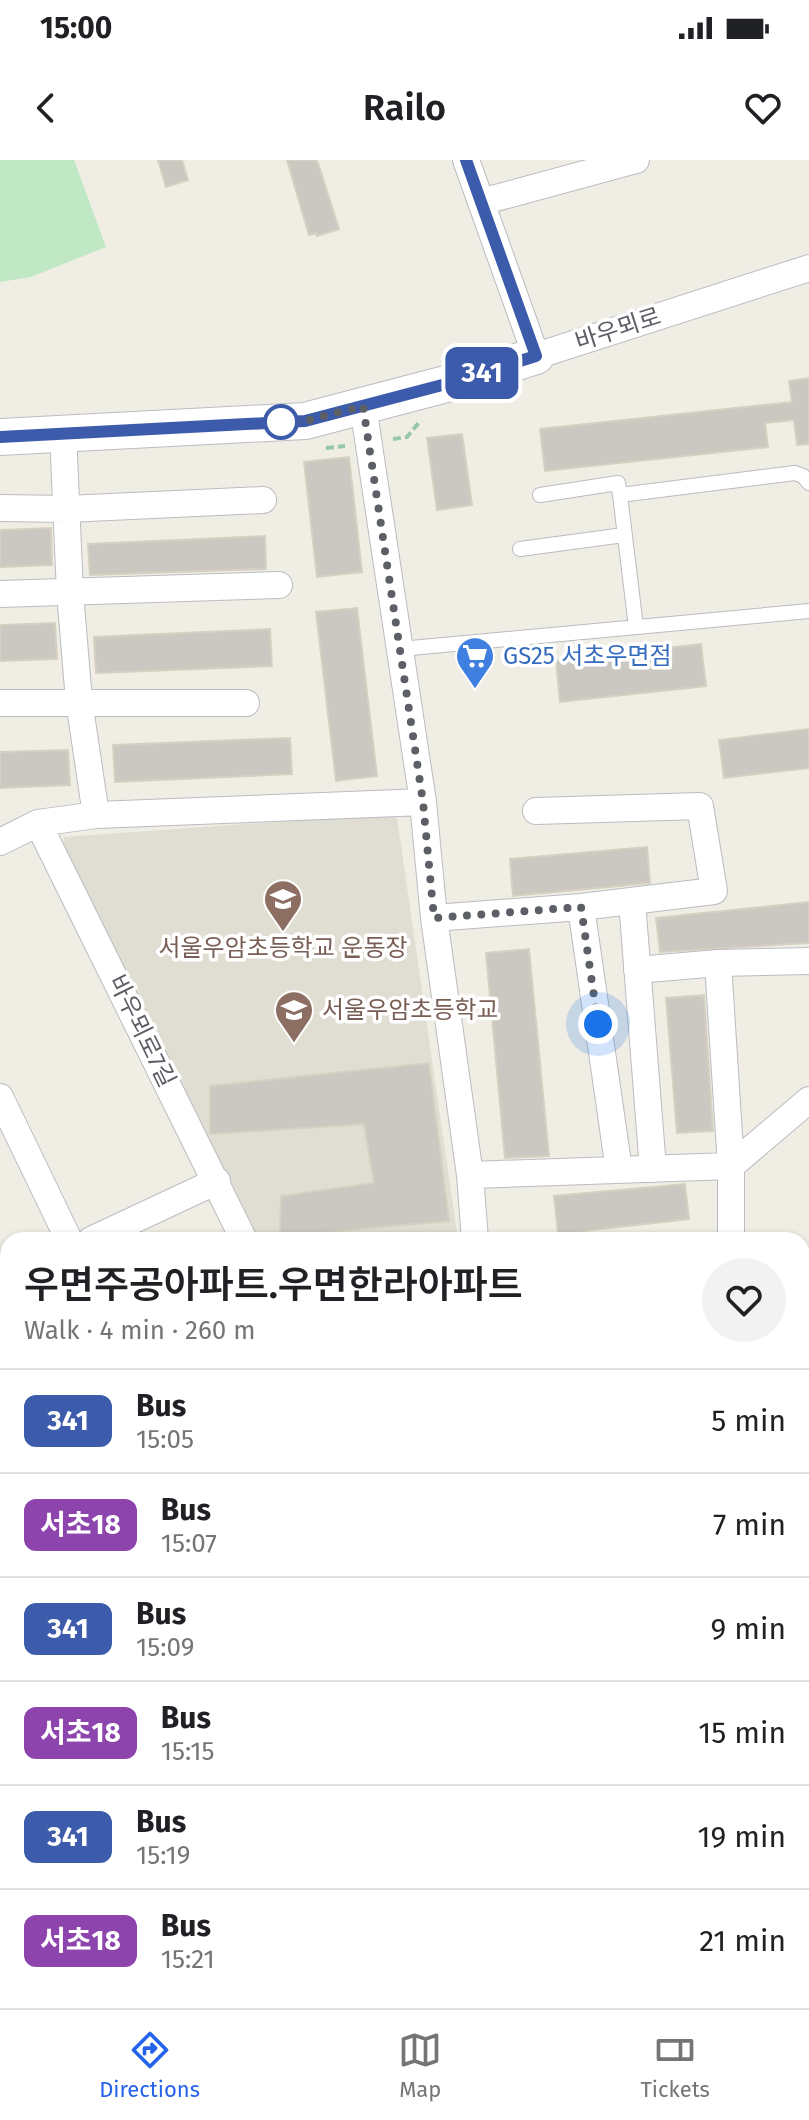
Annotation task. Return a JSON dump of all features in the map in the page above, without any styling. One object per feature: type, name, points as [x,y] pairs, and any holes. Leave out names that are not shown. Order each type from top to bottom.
[{"type":"street","points":[[466,160],[536,356]]},
{"type":"street","points":[[481,202],[625,161]]},
{"type":"street","name":"바우뫼로","points":[[0,437],[305,421],[446,384],[809,268]]},
{"type":"street","points":[[363,406],[423,802],[434,918],[470,1175],[474,1232]]},
{"type":"street","points":[[63,433],[70,593],[79,701],[96,815]]},
{"type":"street","points":[[0,508],[67,509],[263,500]]},
{"type":"street","points":[[0,594],[279,585]]},
{"type":"street","points":[[0,703],[246,703]]},
{"type":"street","points":[[0,842],[38,823],[96,815],[423,802]]},
{"type":"street","points":[[434,918],[581,907],[714,891],[700,806],[536,811]]},
{"type":"street","name":"바우뫼로7길","points":[[38,823],[240,1232]]},
{"type":"street","points":[[632,901],[653,1169]]},
{"type":"street","points":[[581,907],[619,1170]]},
{"type":"street","points":[[637,970],[718,963],[809,961]]},
{"type":"street","points":[[718,963],[731,1166],[731,1232]]},
{"type":"street","points":[[0,1097],[65,1232]]},
{"type":"street","points":[[470,1175],[731,1166],[809,1100]]},
{"type":"street","points":[[108,1232],[217,1181]]},
{"type":"lane","points":[[620,495],[795,473],[809,483]]},
{"type":"lane","points":[[540,495],[618,483],[636,627]]},
{"type":"lane","points":[[520,549],[624,535]]},
{"type":"lane","points":[[400,649],[809,611]]},
{"type":"shaded area","name":"서울우암초등학교","points":[[385,814],[397,818],[457,1232],[252,1232],[63,847],[64,837]]},
{"type":"green space","points":[[0,160],[74,160],[106,247],[31,277],[0,282]]},
{"type":"building","points":[[158,160],[182,160],[188,180],[166,187]]},
{"type":"building","points":[[287,160],[317,160],[339,229],[317,236],[316,233],[309,235]]},
{"type":"building","points":[[809,378],[809,444],[797,445],[794,420],[765,423],[768,447],[545,471],[540,429],[792,402],[789,381]]},
{"type":"building","points":[[462,434],[472,505],[437,510],[427,438]]},
{"type":"building","points":[[349,457],[362,572],[317,577],[304,462]]},
{"type":"building","points":[[51,528],[52,565],[0,567],[0,530]]},
{"type":"building","points":[[265,536],[266,569],[90,575],[88,544]]},
{"type":"building","points":[[357,608],[377,776],[336,781],[316,612]]},
{"type":"building","points":[[55,623],[57,659],[0,661],[0,625]]},
{"type":"building","points":[[270,629],[272,666],[96,673],[94,637]]},
{"type":"building","points":[[701,644],[706,686],[560,702],[556,660]]},
{"type":"building","points":[[809,729],[809,768],[724,778],[719,740]]},
{"type":"building","points":[[290,738],[292,774],[115,782],[113,745]]},
{"type":"building","points":[[68,750],[70,785],[0,788],[0,752]]},
{"type":"building","points":[[647,847],[650,883],[513,896],[510,859]]},
{"type":"building","points":[[809,902],[809,943],[660,952],[656,918]]},
{"type":"building","points":[[529,949],[549,1156],[505,1158],[486,953]]},
{"type":"building","points":[[704,995],[713,1131],[677,1133],[666,998]]},
{"type":"building","name":"서울우암초등학교","points":[[429,1063],[449,1221],[325,1232],[280,1232],[281,1196],[374,1183],[364,1124],[210,1134],[210,1086]]},
{"type":"building","points":[[685,1184],[689,1219],[558,1232],[554,1196]]},
{"type":"bus line","name":"341","points":[[0,437],[305,421],[446,384],[536,356],[466,160]]},
{"type":"place","name":"GS25 서초우면점","points":[[475,690]]},
{"type":"place","name":"서울우암초등학교 운동장","points":[[283,933]]},
{"type":"place","name":"서울우암초등학교","points":[[294,1044]]},
{"type":"route","points":[[281,422],[274,422],[305,421],[363,406],[423,802],[434,918],[581,907],[598,1024]]}]
